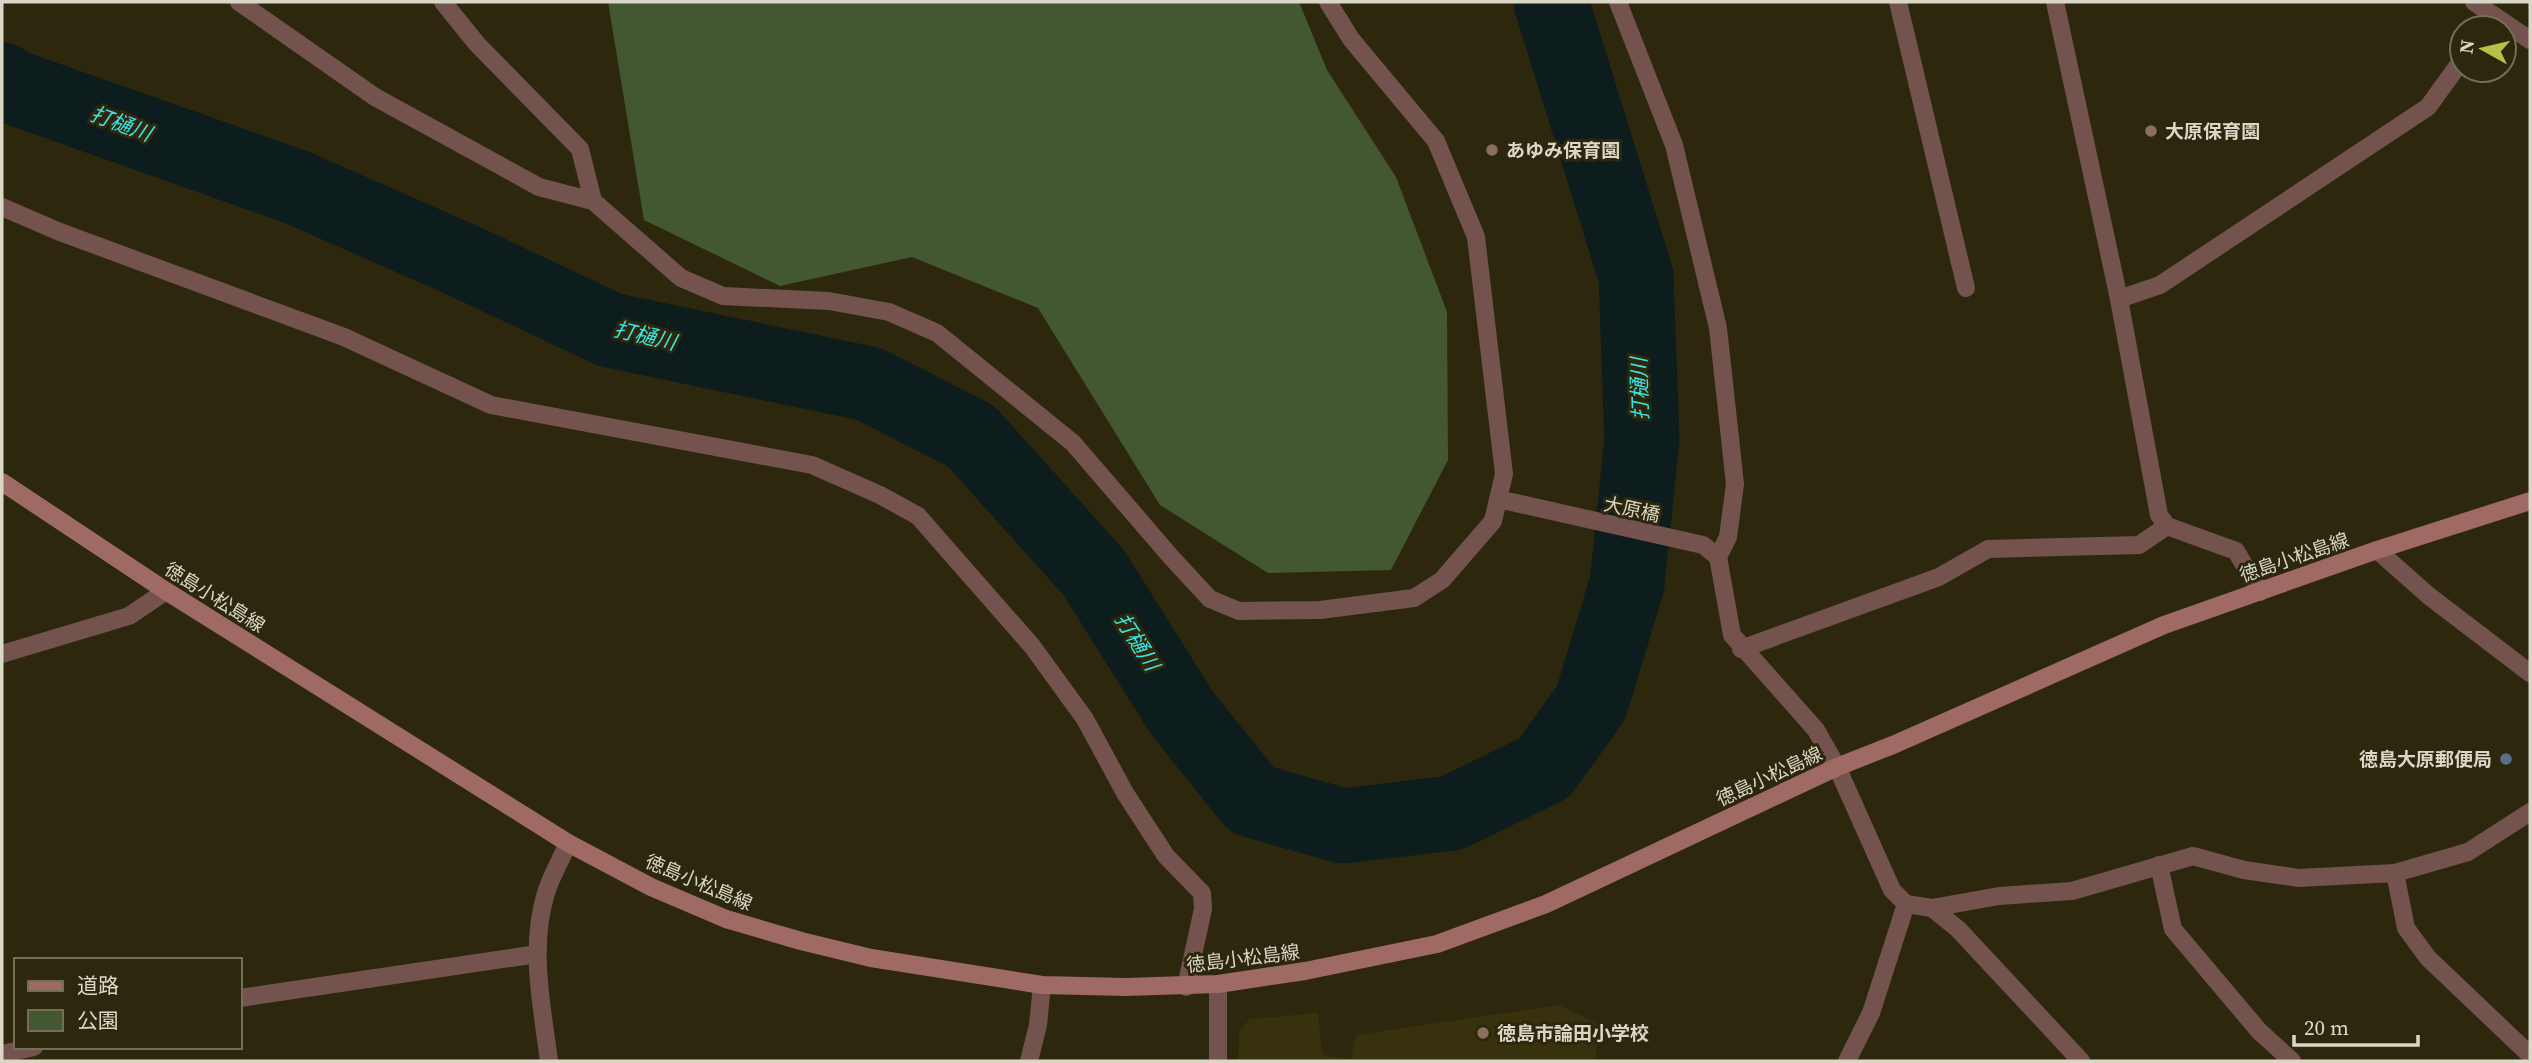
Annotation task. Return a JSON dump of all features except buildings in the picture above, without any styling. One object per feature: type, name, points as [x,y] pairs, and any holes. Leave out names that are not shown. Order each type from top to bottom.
[{"type":"main road","name":"徳島小松島線","points":[[2,482],[166,591],[568,843],[651,887],[726,919],[801,942],[871,958],[1042,985],[1186,987],[1305,971],[1437,944],[1546,904],[1838,767],[1894,745],[2164,625],[2377,550],[2530,501]]},
{"type":"street","points":[[239,2],[375,97],[539,187],[593,201],[681,278],[723,296],[841,303],[890,312],[937,333],[1073,443],[1210,598],[1239,611],[1320,610],[1414,598],[1442,580],[1493,521],[1504,474],[1476,237],[1436,141],[1351,39],[1328,2]]},
{"type":"street","points":[[443,2],[477,44],[580,149],[593,201]]},
{"type":"street","points":[[1618,2],[1674,145],[1718,328],[1735,484],[1728,537],[1718,556],[1732,635],[1741,649],[1816,730],[1838,767],[1892,891],[1906,904],[1932,908],[1999,896],[2072,891],[2193,856],[2244,870],[2299,878],[2395,873],[2469,852],[2530,812]]},
{"type":"street","points":[[1898,2],[1966,288]]},
{"type":"street","points":[[2055,2],[2119,299],[2159,516],[2167,526],[2236,551],[2260,592]]},
{"type":"street","points":[[2479,6],[2530,40]]},
{"type":"street","points":[[2119,299],[2160,285],[2428,107],[2448,79]]},
{"type":"street","points":[[2,207],[60,232],[344,337],[491,405],[813,464],[918,516],[1032,646],[1085,719],[1125,793],[1166,856],[1202,892],[1203,909],[1186,987]]},
{"type":"street","name":"大原橋","points":[[1498,499],[1703,545],[1718,556]]},
{"type":"street","points":[[1741,649],[1939,577],[1988,549],[2139,545],[2167,526]]},
{"type":"street","points":[[2377,550],[2429,596],[2530,673]]},
{"type":"street","points":[[2,654],[129,615],[166,591]]},
{"type":"street","points":[[549,1061],[537,954],[539,924],[546,892],[568,843]]},
{"type":"street","points":[[2159,865],[2173,929],[2259,1031],[2292,1061]]},
{"type":"street","points":[[2395,873],[2406,928],[2428,958],[2530,1055]]},
{"type":"street","points":[[1847,1061],[1871,1013],[1906,904]]},
{"type":"street","points":[[1932,908],[1958,929],[2081,1061]]},
{"type":"street","points":[[242,998],[537,954]]},
{"type":"street","points":[[1217,984],[1218,1061]]},
{"type":"street","points":[[1029,1061],[1038,1025],[1042,985]]},
{"type":"street","points":[[2,1054],[25,1049]]},
{"type":"shaded area","name":"徳島市論田小学校","points":[[1559,1005],[1596,1023],[1596,1061],[1238,1061],[1239,1031],[1250,1019],[1318,1013],[1322,1055],[1351,1059],[1356,1035]]},
{"type":"green space","points":[[608,2],[1299,2],[1327,70],[1396,177],[1447,312],[1448,460],[1391,570],[1268,573],[1160,505],[1038,308],[912,257],[780,286],[644,220]]},
{"type":"waterway","name":"打樋川","points":[[2,80],[13,87],[296,187],[464,261],[610,330],[869,384],[971,436],[1094,573],[1182,713],[1252,800],[1343,826],[1452,813],[1544,768],[1591,703],[1627,584],[1642,439],[1636,276],[1551,2]]},
{"type":"place","name":"大原保育園","points":[[2151,131]]},
{"type":"place","name":"あゆみ保育園","points":[[1492,150]]},
{"type":"place","name":"徳島大原郵便局","points":[[2506,759]]},
{"type":"place","name":"徳島市論田小学校","points":[[1483,1033]]}]
